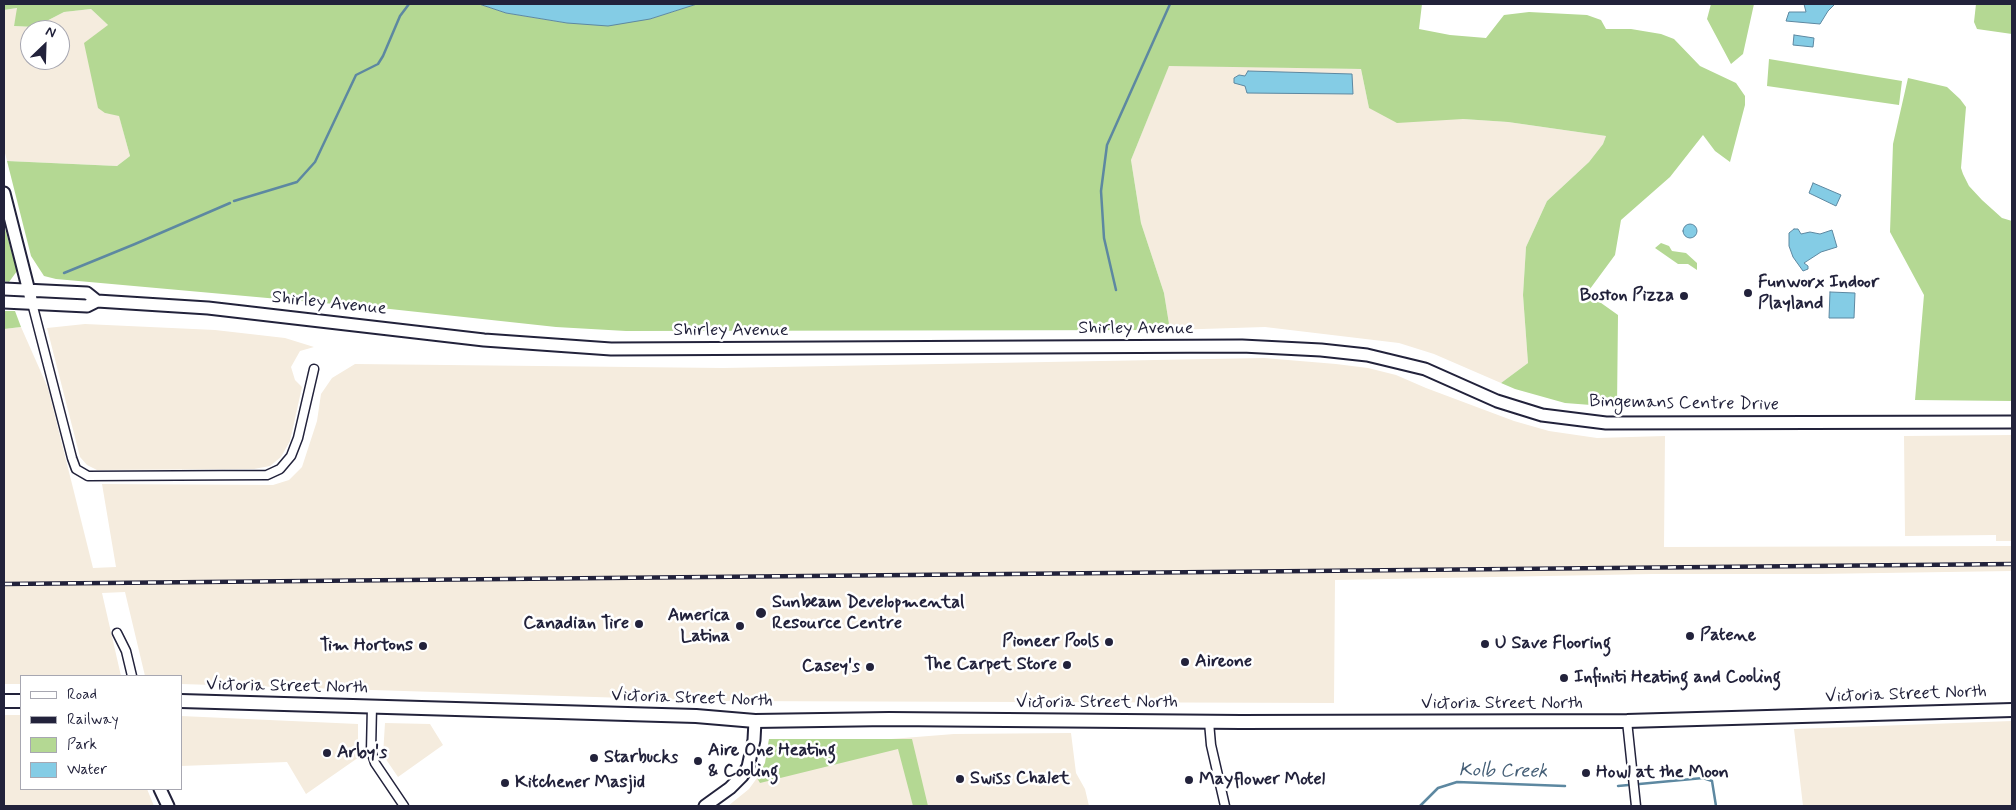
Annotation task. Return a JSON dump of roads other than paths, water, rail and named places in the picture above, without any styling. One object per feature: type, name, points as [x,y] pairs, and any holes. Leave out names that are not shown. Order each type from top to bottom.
[{"type":"main road","points":[[4,194],[32,303]]},
{"type":"main road","name":"Shirley Avenue","points":[[4,288],[87,294],[97,301]]},
{"type":"main road","name":"Shirley Avenue","points":[[4,302],[87,306],[97,301],[208,308],[484,340],[611,349],[1242,346],[1349,352],[1367,355]]},
{"type":"main road","name":"Bingemans Centre Drive","points":[[1367,355],[1425,369],[1497,402],[1542,415],[1606,424],[2012,422]]},
{"type":"main road","points":[[4,701],[20,701]]},
{"type":"main road","name":"Victoria Street North","points":[[182,701],[687,716],[755,721],[889,719],[1209,722],[1627,721],[2012,710]]},
{"type":"main road","points":[[706,806],[730,788],[748,767],[754,740],[755,721]]},
{"type":"main road","points":[[160,790],[168,806]]},
{"type":"street","points":[[32,303],[72,458],[76,469],[88,476],[267,474],[280,469],[291,456],[298,438],[314,369]]},
{"type":"street","points":[[117,633],[126,651],[132,675]]},
{"type":"street","points":[[372,706],[371,752],[374,763],[404,806]]},
{"type":"street","points":[[1627,721],[1636,806]]},
{"type":"street","points":[[1209,722],[1211,744],[1225,806]]},
{"type":"water","points":[[479,4],[697,4],[650,19],[608,26],[567,23],[506,13]]},
{"type":"water","points":[[1804,4],[1835,4],[1820,24],[1786,21],[1789,12],[1806,12]]},
{"type":"water","points":[[1794,35],[1814,38],[1813,47],[1793,45]]},
{"type":"water","points":[[1248,71],[1352,74],[1353,94],[1247,93],[1245,86],[1234,83],[1234,78],[1239,75],[1245,76]]},
{"type":"water","points":[[1813,183],[1841,195],[1836,206],[1809,193]]},
{"type":"water","points":[[1690,224],[1695,226],[1697,231],[1695,236],[1690,238],[1685,236],[1683,231],[1685,226]]},
{"type":"water","points":[[1794,229],[1798,229],[1801,234],[1810,232],[1820,234],[1832,230],[1837,247],[1821,252],[1804,263],[1808,266],[1808,269],[1803,271],[1793,257],[1789,246],[1789,233]]},
{"type":"water","points":[[1830,292],[1855,293],[1854,318],[1829,318]]},
{"type":"waterway","points":[[234,201],[297,182],[315,162],[356,75],[378,64],[400,16],[409,4]]},
{"type":"waterway","points":[[1116,290],[1104,238],[1101,191],[1107,145],[1170,4]]},
{"type":"waterway","points":[[64,273],[230,203]]},
{"type":"waterway","name":"Kolb Creek","points":[[1618,786],[1703,778],[1712,781],[1716,806]]},
{"type":"waterway","name":"Kolb Creek","points":[[1420,806],[1438,788],[1457,782],[1565,786]]},
{"type":"railway","points":[[4,584],[2012,564]]},
{"type":"place","name":"Funworx Indoor Playland","points":[[1748,293]]},
{"type":"place","name":"Boston Pizza","points":[[1684,296]]},
{"type":"place","name":"Sunbeam Developmental Resource Centre","points":[[761,613]]},
{"type":"place","name":"Canadian Tire","points":[[639,624]]},
{"type":"place","name":"America Latina","points":[[740,626]]},
{"type":"place","name":"Patene","points":[[1690,636]]},
{"type":"place","name":"Pioneer Pools","points":[[1109,642]]},
{"type":"place","name":"U Save Flooring","points":[[1485,644]]},
{"type":"place","name":"Tim Hortons","points":[[423,646]]},
{"type":"place","name":"Aireone","points":[[1185,662]]},
{"type":"place","name":"The Carpet Store","points":[[1067,665]]},
{"type":"place","name":"Casey's","points":[[870,667]]},
{"type":"place","name":"Infiniti Heating and Cooling","points":[[1564,678]]},
{"type":"place","name":"Arby's","points":[[327,753]]},
{"type":"place","name":"Starbucks","points":[[594,758]]},
{"type":"place","name":"Aire One Heating & Cooling","points":[[698,761]]},
{"type":"place","name":"Howl at the Moon","points":[[1586,773]]},
{"type":"place","name":"Swiss Chalet","points":[[960,779]]},
{"type":"place","name":"Mayflower Motel","points":[[1189,780]]},
{"type":"place","name":"Kitchener Masjid","points":[[505,783]]}]
